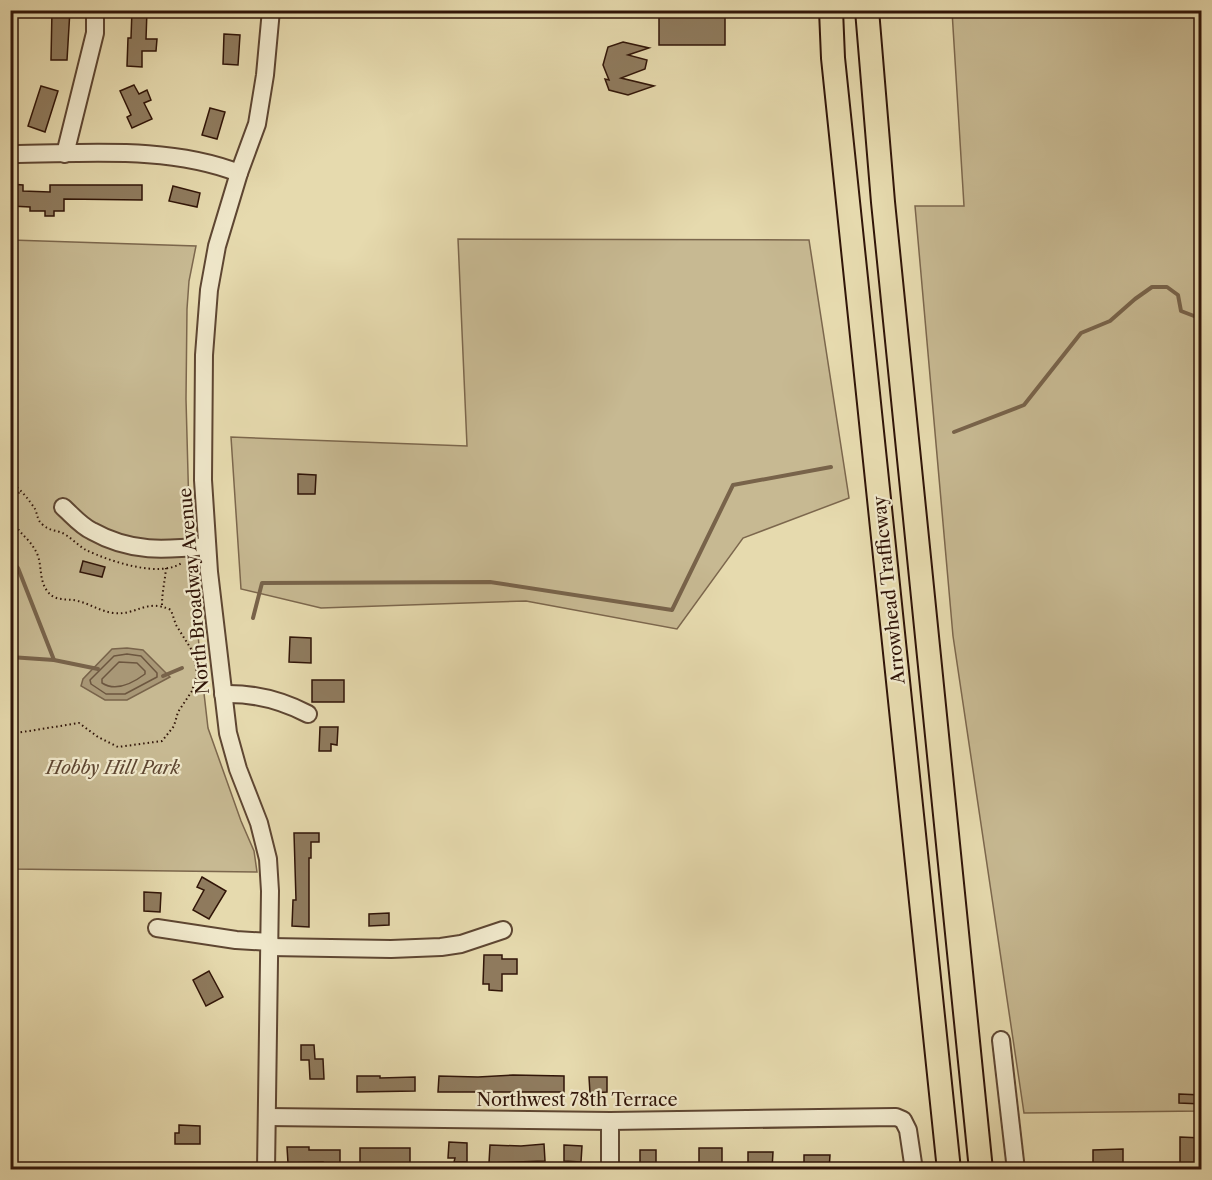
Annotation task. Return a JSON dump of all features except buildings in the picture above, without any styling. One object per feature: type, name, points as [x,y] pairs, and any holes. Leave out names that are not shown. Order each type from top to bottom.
[{"type":"highway","name":"Arrowhead Trafficway","points":[[831,10],[833,58],[949,1170]]},
{"type":"highway","name":"Arrowhead Trafficway","points":[[867,10],[884,213],[981,1170]]},
{"type":"street","points":[[65,154],[95,33],[95,10]]},
{"type":"street","name":"North Broadway Avenue","points":[[266,1170],[270,945],[268,859],[259,823],[238,769],[228,733],[207,546],[203,480],[204,355],[209,290],[217,246],[256,124],[265,75],[271,10]]},
{"type":"street","points":[[10,154],[128,153],[157,155],[205,162],[239,172]]},
{"type":"street","points":[[63,507],[90,531],[132,547],[167,550],[207,546]]},
{"type":"street","points":[[223,694],[243,693],[272,699],[288,703],[308,714]]},
{"type":"street","points":[[157,928],[270,945],[391,949],[460,944],[502,930]]},
{"type":"street","points":[[1001,1040],[1016,1170]]},
{"type":"street","name":"Northwest 78th Terrace","points":[[267,1117],[610,1121],[886,1117],[903,1120],[908,1130],[914,1170]]},
{"type":"street","points":[[610,1121],[610,1170]]},
{"type":"path","points":[[11,734],[79,723],[98,737],[118,747],[162,741],[174,726],[178,712],[192,691],[197,673],[193,652],[176,625],[171,610],[162,605],[155,604],[115,613],[77,601],[61,600],[49,593],[41,580],[38,556],[26,538],[15,528],[11,516],[10,504],[14,496],[20,492]]},
{"type":"path","points":[[162,605],[166,568]]},
{"type":"green space","points":[[952,11],[1201,11],[1201,1111],[1024,1113],[953,636],[915,206],[964,206]]},
{"type":"green space","points":[[458,239],[809,240],[849,498],[743,538],[677,629],[526,601],[321,608],[241,589],[231,437],[467,446]]},
{"type":"green space","name":"Hobby Hill Park","points":[[11,240],[196,246],[189,281],[187,309],[186,399],[190,548],[201,667],[208,728],[254,851],[257,872],[11,869]]},
{"type":"water","points":[[112,649],[143,650],[170,677],[127,700],[105,700],[81,686],[83,679]]},
{"type":"waterway","points":[[954,432],[1024,405],[1081,333],[1110,321],[1152,287],[1167,287],[1178,295],[1181,311],[1194,316],[1202,312]]},
{"type":"waterway","points":[[253,618],[262,583],[490,582],[672,610],[733,485],[831,467]]},
{"type":"waterway","points":[[10,559],[18,568],[54,660],[98,669]]},
{"type":"waterway","points":[[10,657],[54,660]]},
{"type":"waterway","points":[[163,676],[182,668]]}]
